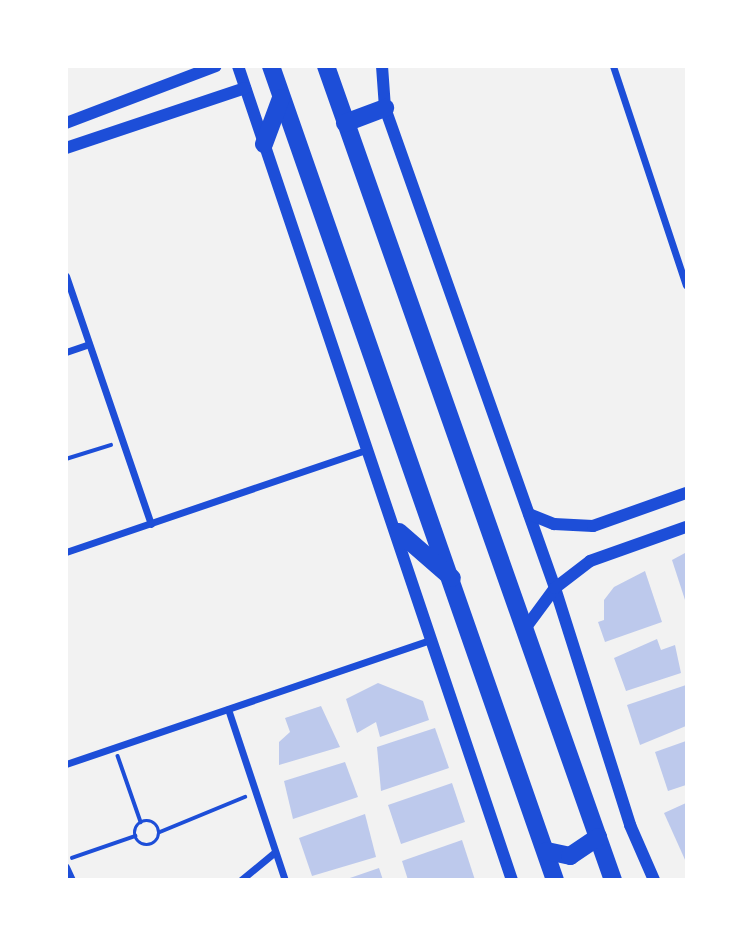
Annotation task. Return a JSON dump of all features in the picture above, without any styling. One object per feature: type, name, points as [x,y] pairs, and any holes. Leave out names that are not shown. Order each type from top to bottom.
[{"type":"main road","points":[[271,66],[452,578],[555,880]]},
{"type":"main road","points":[[326,66],[613,880]]},
{"type":"main road","points":[[264,144],[281,98]]},
{"type":"main road","points":[[345,123],[385,108]]},
{"type":"main road","points":[[398,533],[452,578]]},
{"type":"main road","points":[[547,851],[570,856],[598,836]]},
{"type":"street","points":[[66,123],[216,66]]},
{"type":"street","points":[[238,66],[398,533],[512,880]]},
{"type":"street","points":[[382,66],[385,108],[555,588],[626,815],[654,880]]},
{"type":"street","points":[[613,66],[686,280]]},
{"type":"street","points":[[66,148],[245,88]]},
{"type":"street","points":[[66,276],[151,524]]},
{"type":"street","points":[[66,352],[89,344]]},
{"type":"street","points":[[66,552],[368,449]]},
{"type":"street","points":[[529,514],[564,526],[593,526],[687,493]]},
{"type":"street","points":[[524,630],[555,588],[609,551],[687,527]]},
{"type":"street","points":[[66,764],[431,640]]},
{"type":"street","points":[[228,709],[285,880]]},
{"type":"street","points":[[241,880],[275,852]]},
{"type":"street","points":[[66,867],[71,879]]},
{"type":"path","points":[[66,458],[123,441]]},
{"type":"path","points":[[66,860],[135,836],[141,822],[116,748]]},
{"type":"path","points":[[135,836],[149,845],[160,832],[256,793]]},
{"type":"path","points":[[141,822],[155,823],[160,832]]},
{"type":"building","points":[[685,553],[686,557],[686,603],[672,560]]},
{"type":"building","points":[[645,571],[662,622],[605,642],[598,622],[604,620],[604,600],[614,587]]},
{"type":"building","points":[[657,639],[661,650],[675,645],[681,673],[626,691],[614,658]]},
{"type":"building","points":[[378,683],[423,701],[429,720],[380,737],[376,722],[357,733],[346,699]]},
{"type":"building","points":[[686,685],[686,726],[640,745],[627,705]]},
{"type":"building","points":[[321,706],[340,747],[279,765],[279,742],[290,732],[285,718]]},
{"type":"building","points":[[435,728],[449,768],[381,791],[377,747]]},
{"type":"building","points":[[686,741],[686,785],[668,791],[655,752]]},
{"type":"building","points":[[345,762],[358,797],[293,819],[284,781]]},
{"type":"building","points":[[452,783],[465,822],[401,844],[388,805]]},
{"type":"building","points":[[686,803],[686,862],[664,813]]},
{"type":"building","points":[[365,814],[376,857],[312,876],[299,838]]},
{"type":"building","points":[[462,840],[475,880],[408,880],[402,861]]},
{"type":"building","points":[[379,868],[383,880],[347,880],[347,879]]}]
